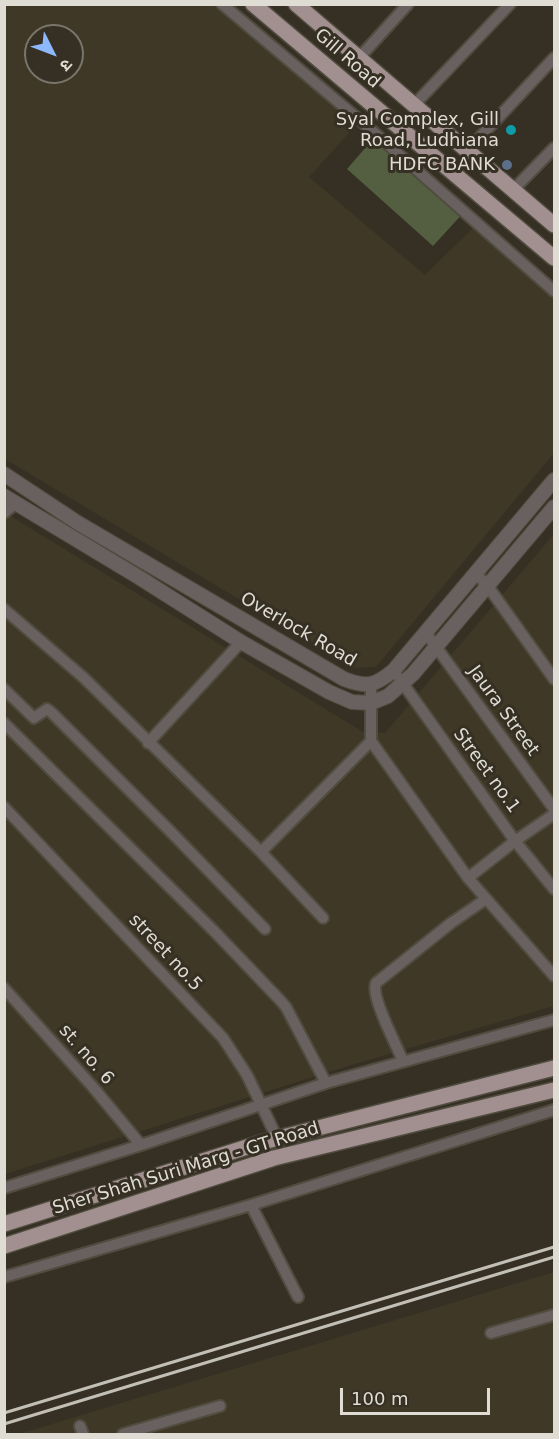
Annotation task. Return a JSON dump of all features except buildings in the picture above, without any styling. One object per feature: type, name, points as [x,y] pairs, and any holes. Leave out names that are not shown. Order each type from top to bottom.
[{"type":"main road","name":"Gill Road","points":[[253,4],[555,258]]},
{"type":"main road","name":"Gill Road","points":[[306,7],[359,58],[555,225]]},
{"type":"main road","name":"Sher Shah Suri Marg - GT Road","points":[[4,1224],[277,1138],[555,1068]]},
{"type":"main road","name":"Sher Shah Suri Marg - GT Road","points":[[4,1246],[274,1158],[555,1090]]},
{"type":"street","points":[[222,4],[369,128],[555,291]]},
{"type":"street","points":[[359,58],[408,4]]},
{"type":"street","points":[[414,105],[510,4]]},
{"type":"street","points":[[467,151],[555,58]]},
{"type":"street","points":[[513,190],[555,148]]},
{"type":"street","name":"Overlock Road","points":[[4,474],[78,524],[344,680],[371,685],[382,680],[394,670],[552,490]]},
{"type":"street","points":[[4,513],[10,499]]},
{"type":"street","name":"Overlock Road","points":[[10,499],[241,642],[329,692],[352,702],[371,704]]},
{"type":"street","points":[[371,704],[388,696],[402,684],[555,507]]},
{"type":"street","points":[[476,574],[487,585],[555,679]]},
{"type":"street","points":[[4,609],[84,678],[261,852],[323,918]]},
{"type":"street","name":"Jaura Street","points":[[426,633],[555,811]]},
{"type":"street","points":[[148,743],[241,642]]},
{"type":"street","name":"Street no.1","points":[[394,670],[515,841],[555,889]]},
{"type":"street","points":[[371,685],[371,741],[468,878],[555,976]]},
{"type":"street","points":[[4,689],[32,717],[36,717],[47,709],[51,712],[265,929]]},
{"type":"street","points":[[4,723],[213,930],[286,1007],[326,1083]]},
{"type":"street","points":[[261,852],[371,741]]},
{"type":"street","name":"street no.5","points":[[4,807],[223,1038],[263,1105],[277,1138]]},
{"type":"street","points":[[468,878],[555,811]]},
{"type":"street","points":[[403,1061],[376,999],[374,988],[376,983],[451,923],[486,899]]},
{"type":"street","name":"st. no. 6","points":[[4,988],[92,1086],[141,1145]]},
{"type":"street","points":[[4,1188],[326,1083],[555,1020]]},
{"type":"street","points":[[4,1277],[251,1205],[555,1110]]},
{"type":"street","points":[[251,1205],[298,1297]]},
{"type":"street","points":[[491,1334],[555,1314]]},
{"type":"street","points":[[123,1434],[220,1406]]},
{"type":"shaded area","points":[[5,5],[219,5],[360,121],[309,177],[425,275],[474,227],[554,293],[554,453],[376,667],[354,668],[5,459]]},
{"type":"shaded area","points":[[4,512],[363,732],[385,733],[554,534],[554,1006],[351,1065],[5,1174]]},
{"type":"shaded area","points":[[554,1272],[554,1434],[19,1434]]},
{"type":"green space","points":[[379,132],[466,210],[433,246],[347,169]]},
{"type":"railway","points":[[4,1413],[554,1247]]},
{"type":"railway","points":[[4,1424],[554,1257]]},
{"type":"place","name":"Syal Complex, Gill Road, Ludhiana","points":[[511,130]]},
{"type":"place","name":"HDFC BANK","points":[[507,165]]}]
